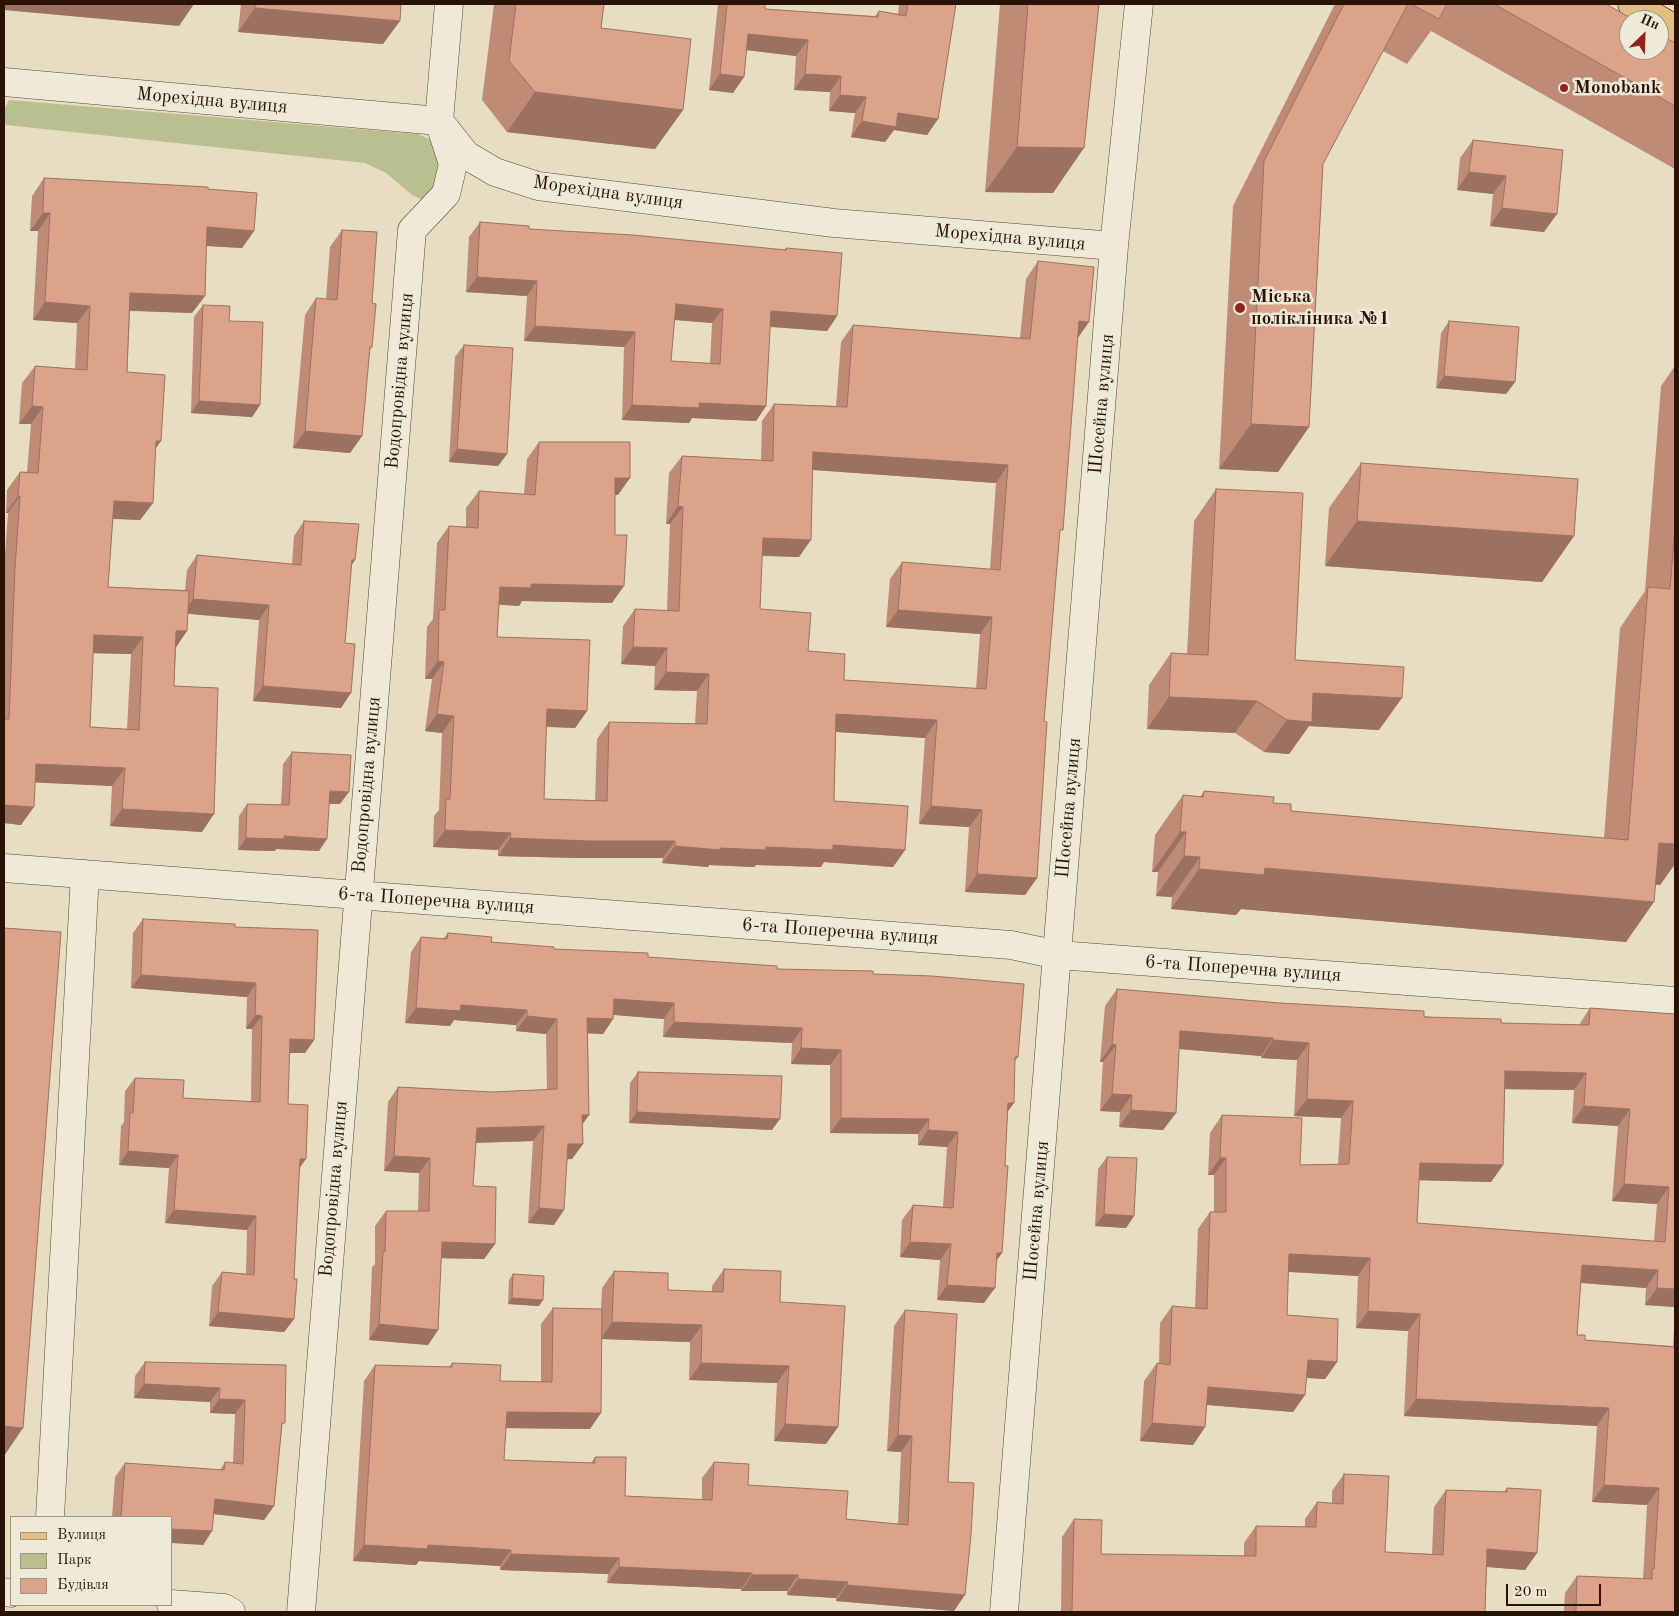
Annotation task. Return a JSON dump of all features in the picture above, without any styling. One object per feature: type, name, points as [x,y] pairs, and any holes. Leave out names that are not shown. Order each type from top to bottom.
[{"type":"main road","points":[[1632,4],[1675,29]]},
{"type":"street","name":"Водопровідна вулиця","points":[[300,1612],[412,230],[446,194],[453,164],[439,121],[449,4]]},
{"type":"street","name":"Шосейна вулиця","points":[[1004,1612],[1114,246],[1139,4]]},
{"type":"street","name":"Морехідна вулиця","points":[[4,82],[439,121],[466,154],[496,172],[538,186],[834,223],[1114,246]]},
{"type":"street","name":"6-та Поперечна вулиця","points":[[4,868],[1011,945],[1058,955],[1675,1002]]},
{"type":"street","points":[[50,1516],[85,874]]},
{"type":"street","points":[[172,1604],[224,1608],[231,1612]]},
{"type":"green space","points":[[9,100],[418,134],[431,140],[441,150],[446,167],[425,201],[412,195],[386,173],[365,163],[6,125],[4,110]]},
{"type":"building","points":[[255,4],[401,4],[400,21],[255,8]]},
{"type":"building","points":[[516,4],[604,4],[601,28],[691,39],[683,110],[535,92],[509,61]]},
{"type":"building","points":[[727,4],[765,4],[765,9],[878,17],[879,11],[906,16],[908,4],[956,4],[938,119],[898,113],[896,127],[862,121],[866,97],[840,95],[841,76],[805,74],[808,40],[748,34],[744,77],[720,74]]},
{"type":"building","points":[[1028,4],[1099,4],[1084,148],[1017,147]]},
{"type":"building","points":[[1344,4],[1408,4],[1323,164],[1309,427],[1251,424],[1264,161]]},
{"type":"building","points":[[1411,4],[1447,4],[1439,19]]},
{"type":"building","points":[[1494,4],[1606,4],[1619,11],[1619,60],[1669,60],[1669,40],[1675,43],[1675,106]]},
{"type":"building","points":[[1473,140],[1563,150],[1557,214],[1502,208],[1506,176],[1469,172]]},
{"type":"building","points":[[44,178],[208,187],[208,189],[257,193],[254,231],[207,227],[205,296],[130,293],[127,372],[165,375],[161,441],[156,441],[153,503],[114,501],[108,587],[189,591],[187,631],[176,631],[174,686],[218,688],[214,814],[122,809],[125,768],[36,764],[34,807],[4,805],[4,719],[9,719],[20,472],[38,473],[43,407],[32,406],[35,366],[87,370],[90,306],[45,302],[50,213],[43,213]],"holes":[[[94,635],[143,637],[139,730],[90,727]]]},
{"type":"building","points":[[480,222],[529,226],[529,229],[633,235],[786,250],[786,248],[842,253],[837,316],[771,311],[766,406],[699,403],[699,408],[632,405],[635,332],[535,326],[537,281],[477,277]],"holes":[[[676,304],[723,309],[720,364],[671,361]]]},
{"type":"building","points":[[342,230],[377,232],[372,303],[376,304],[362,436],[305,431],[316,298],[337,300]]},
{"type":"building","points":[[1038,261],[1094,267],[1089,322],[1079,321],[1063,530],[1060,530],[1044,721],[1047,722],[1037,878],[977,874],[982,810],[931,806],[937,720],[836,714],[834,801],[908,806],[905,850],[833,845],[833,850],[766,847],[766,850],[720,848],[720,850],[675,846],[675,841],[589,841],[510,838],[511,833],[445,830],[446,799],[450,799],[454,716],[437,714],[444,662],[438,661],[439,610],[445,610],[449,526],[478,528],[479,491],[535,495],[539,442],[630,442],[630,478],[615,478],[615,535],[627,535],[624,586],[531,584],[531,588],[500,587],[497,637],[590,640],[587,711],[547,709],[544,799],[607,801],[609,722],[707,724],[709,674],[666,672],[667,648],[633,647],[635,609],[679,611],[683,507],[678,506],[682,456],[773,461],[774,404],[847,407],[853,325],[1030,339]],"holes":[[[813,452],[1008,465],[1000,570],[902,562],[898,610],[992,617],[986,689],[844,680],[845,654],[808,651],[811,613],[760,609],[763,538],[811,540]]]},
{"type":"building","points":[[203,305],[230,306],[229,321],[263,322],[260,405],[199,401]]},
{"type":"building","points":[[1449,321],[1519,327],[1515,382],[1444,376]]},
{"type":"building","points":[[464,345],[513,348],[507,454],[457,449]]},
{"type":"building","points":[[1361,463],[1578,479],[1574,536],[1357,521]]},
{"type":"building","points":[[1216,489],[1303,493],[1295,660],[1404,667],[1402,698],[1313,693],[1312,722],[1287,720],[1257,701],[1169,697],[1171,653],[1208,655]]},
{"type":"building","points":[[304,521],[359,524],[355,560],[352,560],[345,643],[355,644],[351,693],[263,686],[269,605],[193,599],[197,555],[301,565]]},
{"type":"building","points":[[1675,527],[1675,844],[1659,843],[1654,902],[1265,868],[1264,875],[1199,869],[1200,857],[1184,856],[1186,832],[1180,832],[1183,795],[1203,797],[1204,791],[1274,797],[1273,803],[1291,804],[1291,811],[1628,840],[1648,587],[1670,589]]},
{"type":"building","points":[[292,752],[351,755],[349,792],[330,791],[327,839],[284,836],[284,839],[246,838],[247,804],[289,805]]},
{"type":"building","points":[[143,919],[235,924],[235,927],[318,930],[314,1040],[290,1039],[288,1104],[308,1105],[306,1159],[300,1159],[294,1319],[218,1312],[222,1272],[254,1275],[256,1216],[174,1210],[178,1155],[128,1151],[130,1113],[133,1113],[135,1078],[184,1080],[183,1098],[260,1102],[262,1016],[255,1015],[256,983],[141,975]]},
{"type":"building","points":[[4,928],[61,932],[23,1428],[4,1426]]},
{"type":"building","points":[[448,933],[492,937],[491,942],[554,947],[554,949],[648,953],[648,957],[777,966],[777,969],[873,971],[873,974],[932,976],[1024,984],[1018,1057],[1015,1057],[1014,1103],[1008,1103],[1005,1166],[1008,1166],[1002,1253],[997,1253],[995,1288],[947,1285],[951,1244],[910,1242],[913,1205],[953,1208],[958,1132],[928,1130],[929,1119],[841,1118],[841,1050],[801,1048],[802,1028],[674,1022],[674,1003],[614,999],[613,1019],[587,1018],[589,1115],[582,1115],[583,1144],[568,1144],[564,1210],[539,1208],[544,1126],[477,1128],[473,1186],[496,1187],[495,1244],[442,1242],[438,1330],[379,1324],[383,1252],[385,1252],[386,1211],[429,1211],[430,1158],[394,1156],[398,1087],[492,1092],[557,1089],[557,1019],[527,1016],[527,1010],[461,1005],[460,1011],[416,1008],[421,937],[447,939]]},
{"type":"building","points":[[1117,989],[1280,1003],[1424,1011],[1424,1017],[1501,1019],[1501,1023],[1589,1025],[1590,1008],[1675,1014],[1675,1289],[1657,1288],[1658,1270],[1582,1265],[1577,1335],[1585,1335],[1585,1340],[1675,1347],[1675,1612],[1576,1612],[1577,1576],[1652,1579],[1652,1569],[1654,1569],[1659,1488],[1604,1485],[1609,1408],[1416,1399],[1420,1314],[1368,1311],[1370,1258],[1289,1254],[1287,1315],[1338,1319],[1337,1362],[1308,1360],[1305,1395],[1208,1387],[1205,1427],[1152,1423],[1157,1363],[1170,1365],[1172,1306],[1207,1309],[1210,1212],[1226,1212],[1226,1158],[1220,1158],[1222,1115],[1302,1118],[1300,1165],[1349,1164],[1353,1101],[1307,1099],[1309,1043],[1273,1040],[1273,1038],[1180,1031],[1176,1113],[1131,1110],[1132,1095],[1112,1094],[1116,1045],[1112,1044]],"holes":[[[1505,1071],[1586,1073],[1584,1106],[1630,1109],[1624,1184],[1669,1187],[1665,1242],[1417,1223],[1420,1163],[1503,1165]]]},
{"type":"building","points":[[638,1072],[782,1076],[780,1119],[637,1112]]},
{"type":"building","points":[[1107,1157],[1137,1158],[1134,1216],[1104,1214]]},
{"type":"building","points":[[724,1269],[781,1271],[780,1302],[845,1306],[838,1427],[785,1424],[789,1366],[701,1363],[702,1325],[612,1322],[614,1271],[668,1273],[668,1290],[723,1292]]},
{"type":"building","points":[[513,1274],[544,1276],[543,1300],[512,1298]]},
{"type":"building","points":[[553,1308],[602,1309],[601,1413],[507,1412],[504,1460],[595,1463],[595,1457],[626,1457],[625,1496],[712,1500],[714,1462],[749,1464],[748,1485],[848,1491],[846,1519],[908,1525],[912,1436],[898,1435],[905,1310],[957,1314],[948,1482],[974,1483],[965,1595],[847,1585],[848,1582],[798,1579],[798,1575],[752,1575],[752,1573],[619,1567],[619,1558],[511,1554],[511,1550],[428,1545],[427,1549],[364,1545],[375,1365],[452,1367],[452,1363],[501,1365],[500,1381],[552,1382]]},
{"type":"building","points":[[145,1362],[286,1365],[285,1423],[282,1423],[274,1506],[215,1499],[212,1531],[172,1529],[172,1516],[121,1516],[125,1463],[224,1470],[225,1462],[243,1464],[245,1400],[219,1399],[220,1388],[144,1384]]},
{"type":"building","points":[[1344,1474],[1389,1476],[1385,1552],[1443,1555],[1446,1490],[1507,1492],[1507,1488],[1541,1490],[1537,1553],[1487,1549],[1485,1612],[1072,1612],[1074,1519],[1102,1520],[1101,1554],[1256,1556],[1256,1526],[1316,1527],[1317,1502],[1343,1504]]},
{"type":"place","name":"Monobank","points":[[1564,88]]},
{"type":"place","name":"Міська полікліника №1","points":[[1240,308]]}]
